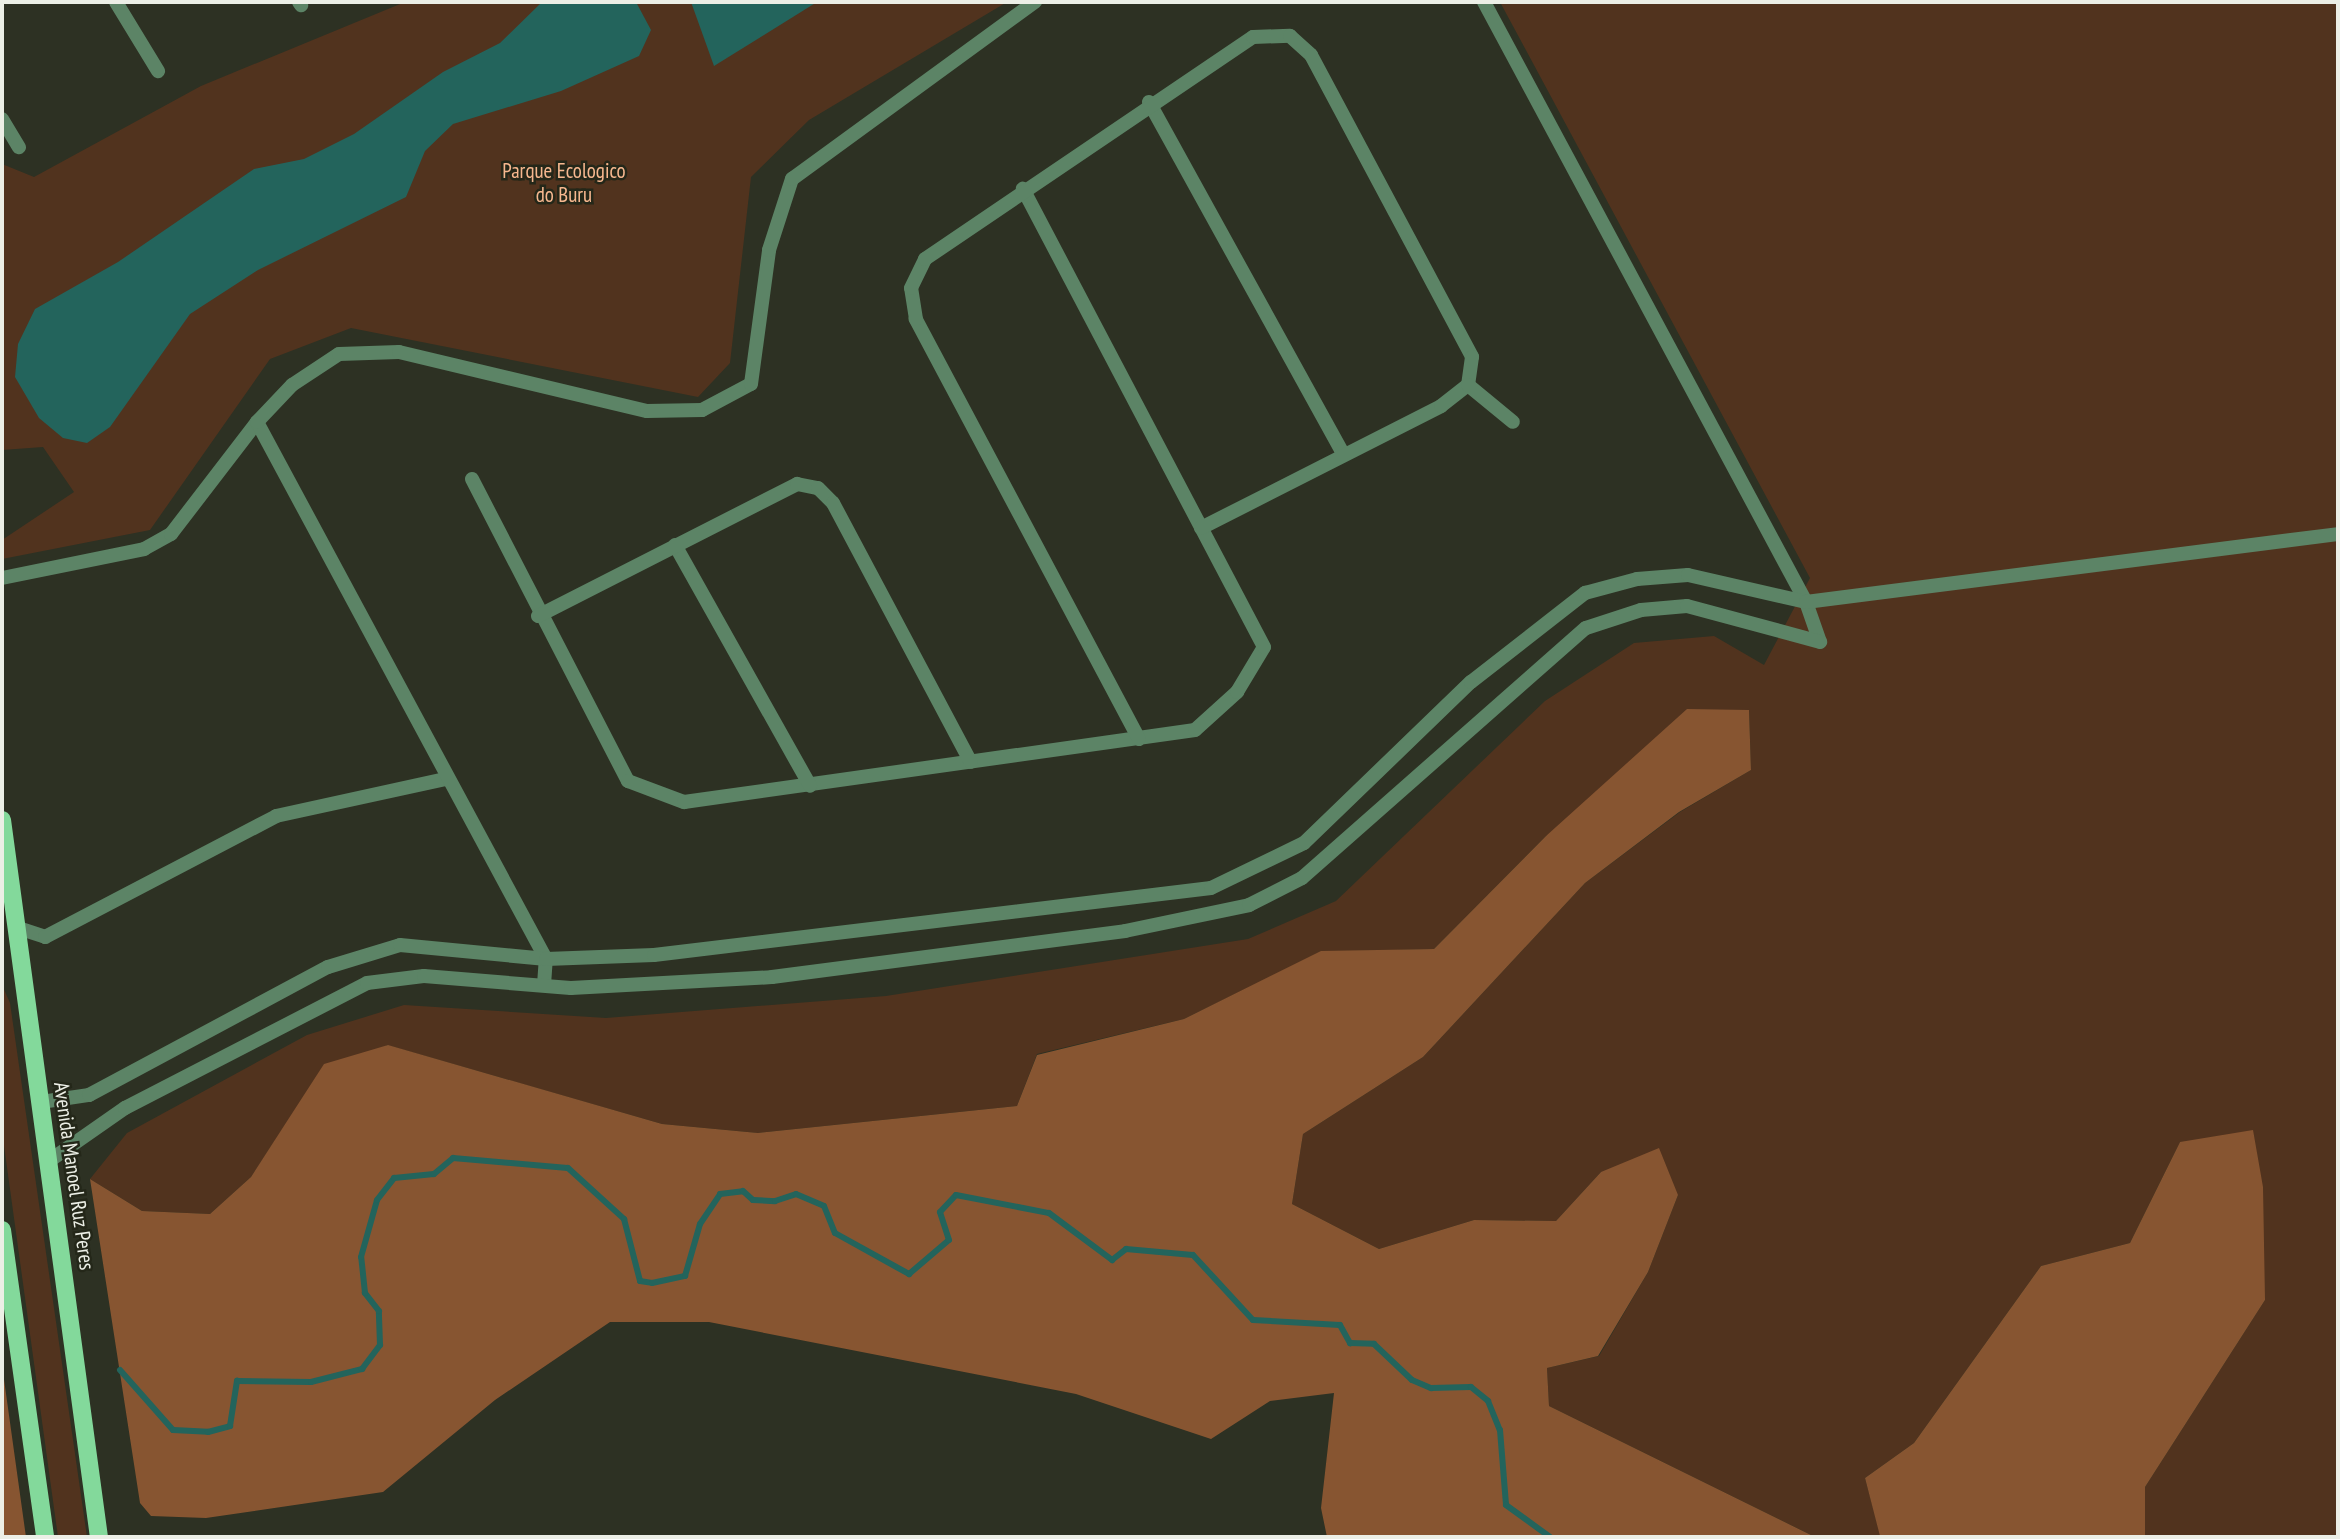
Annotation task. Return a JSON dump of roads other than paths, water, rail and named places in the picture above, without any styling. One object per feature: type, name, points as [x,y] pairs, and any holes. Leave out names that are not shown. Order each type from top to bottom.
[{"type":"main road","name":"Avenida Manoel Ruz Peres","points":[[2,820],[9,922],[41,1102],[99,1537]]},
{"type":"main road","points":[[2,1230],[45,1537]]},
{"type":"street","points":[[116,2],[158,71]]},
{"type":"street","points":[[2,578],[144,549],[171,534],[257,422],[292,385],[339,354],[399,352],[646,411],[702,410],[751,384],[769,250],[793,179],[1035,2]]},
{"type":"street","points":[[49,1161],[125,1108],[367,983],[424,976],[544,985],[772,977],[1125,931],[1249,905],[1302,878],[1586,628],[1641,610],[1687,606],[1820,642],[1806,603],[1484,2]]},
{"type":"street","points":[[1139,739],[916,319],[911,288],[925,259],[1149,102],[1253,37],[1290,36],[1311,55],[1472,357],[1468,385],[1441,406],[1343,453],[1201,528]]},
{"type":"street","points":[[1149,102],[1343,453]]},
{"type":"street","points":[[2,119],[19,146]]},
{"type":"street","points":[[472,479],[538,616],[628,781],[684,802],[1195,730],[1237,692],[1264,647],[1023,189]]},
{"type":"street","points":[[1468,385],[1513,422]]},
{"type":"street","points":[[257,422],[446,779],[546,959],[544,985]]},
{"type":"street","points":[[538,616],[797,484],[818,488],[833,503],[971,762]]},
{"type":"street","points":[[41,1102],[89,1095],[362,953],[400,945],[546,959],[772,945],[1211,888],[1304,843],[1471,682],[1585,593],[1688,575],[1806,603],[2338,534]]},
{"type":"street","points":[[675,545],[810,786]]},
{"type":"street","points":[[9,922],[45,937],[276,816],[446,779]]},
{"type":"water","points":[[542,2],[636,2],[651,30],[639,56],[561,91],[453,124],[425,151],[406,197],[258,270],[190,314],[110,427],[87,443],[63,438],[39,418],[15,377],[18,344],[35,309],[118,262],[254,169],[304,159],[354,134],[443,72],[500,43]]},
{"type":"water","points":[[691,2],[817,2],[714,66]]},
{"type":"waterway","points":[[120,1370],[173,1430],[208,1432],[230,1426],[237,1381],[311,1382],[362,1369],[380,1345],[379,1311],[365,1293],[361,1257],[377,1200],[394,1178],[434,1174],[453,1158],[568,1168],[624,1219],[640,1281],[652,1283],[685,1276],[700,1224],[720,1194],[743,1191],[753,1200],[775,1201],[796,1194],[824,1206],[835,1233],[909,1274],[949,1240],[940,1212],[956,1195],[1049,1213],[1112,1260],[1126,1249],[1193,1255],[1253,1320],[1340,1325],[1350,1343],[1374,1344],[1412,1380],[1431,1388],[1471,1387],[1488,1401],[1500,1430],[1506,1505],[1550,1537]]},
{"type":"park label","name":"Parque Ecologico do Buru","points":[[564,183]]}]
